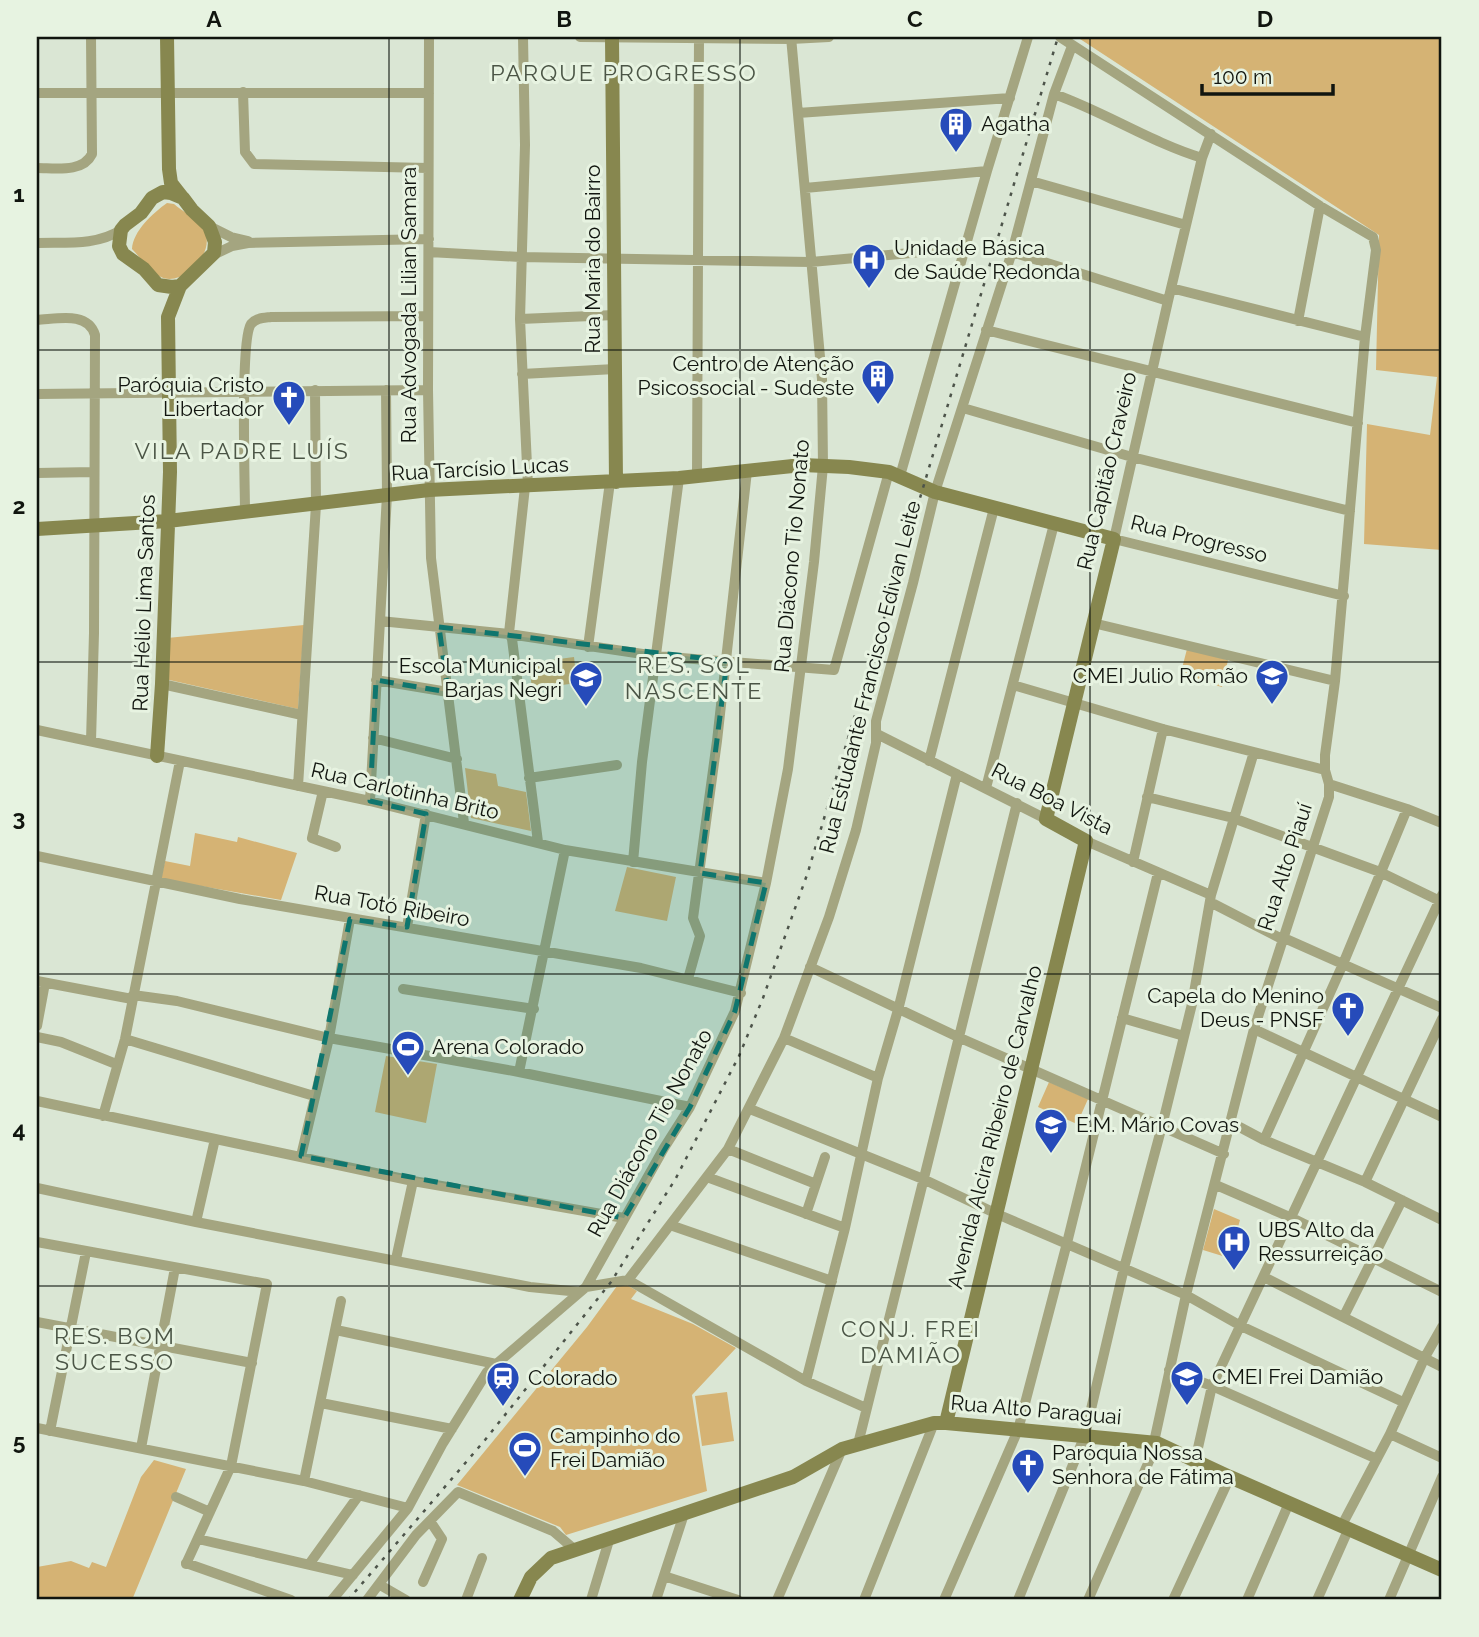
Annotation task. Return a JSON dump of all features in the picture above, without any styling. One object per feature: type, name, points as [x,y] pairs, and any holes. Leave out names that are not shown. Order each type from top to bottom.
[{"type":"street","points":[[37,168],[81,166],[92,154],[91,37]]},
{"type":"street","points":[[167,37],[172,183],[192,210],[209,226],[236,239],[262,242]]},
{"type":"street","name":"Rua Advogada Lilian Samara","points":[[429,37],[428,390],[431,558],[464,823]]},
{"type":"street","points":[[523,37],[525,145],[520,319],[526,486],[510,634],[538,842]]},
{"type":"street","points":[[580,37],[829,37]]},
{"type":"street","name":"Rua Maria do Bairro","points":[[588,647],[613,482],[615,259],[612,37]]},
{"type":"street","points":[[697,477],[699,37]]},
{"type":"street","points":[[380,621],[510,634],[656,656],[834,670],[966,248],[986,171],[1028,37]]},
{"type":"street","points":[[1060,37],[1320,206],[1298,321]]},
{"type":"street","name":"Rua Diácono Tio Nonato","points":[[332,1600],[408,1508],[487,1372],[583,1289],[690,1107],[730,1026],[741,993],[788,769],[823,466],[822,379],[791,38]]},
{"type":"street","name":"Rua Estudante Francisco Edivan Leite","points":[[628,1280],[728,1149],[784,1038],[829,917],[856,830],[877,734],[874,729],[913,583],[929,490],[963,408],[1012,253],[1054,94],[1072,46]]},
{"type":"street","points":[[243,92],[245,152],[254,164],[428,168]]},
{"type":"street","points":[[37,93],[429,93]]},
{"type":"street","points":[[1054,94],[1095,109],[1117,123],[1166,146],[1202,158]]},
{"type":"street","points":[[798,113],[1010,98]]},
{"type":"street","name":"Rua Capitão Craveiro","points":[[1046,819],[1202,158],[1210,134]]},
{"type":"street","points":[[805,188],[986,171]]},
{"type":"street","points":[[1031,181],[1186,225]]},
{"type":"street","points":[[37,243],[92,241],[108,237],[121,230],[141,213],[152,198],[163,192],[171,192],[183,198]]},
{"type":"street","name":"Rua Alto Piauí","points":[[1088,1600],[1155,1442],[1186,1295],[1254,1029],[1329,797],[1325,755],[1344,596],[1365,337],[1376,250],[1373,237],[1320,206]]},
{"type":"street","points":[[92,241],[123,254],[144,269],[158,285],[180,286],[214,253],[215,242],[209,226]]},
{"type":"street","points":[[121,230],[119,246],[123,254]]},
{"type":"street","points":[[209,257],[232,246],[262,242],[429,239]]},
{"type":"street","points":[[429,252],[520,257],[811,262],[966,248]]},
{"type":"street","points":[[1012,253],[1168,301]]},
{"type":"street","name":"Rua Hélio Lima Santos","points":[[157,756],[168,521],[171,393],[168,317],[180,286]]},
{"type":"street","points":[[1171,288],[1365,337]]},
{"type":"street","points":[[520,319],[615,315]]},
{"type":"street","points":[[245,512],[244,390],[247,334],[250,325],[256,320],[271,317],[428,316]]},
{"type":"street","points":[[37,320],[79,319],[90,323],[94,332],[91,741]]},
{"type":"street","points":[[986,330],[1359,423]]},
{"type":"street","points":[[522,374],[615,369]]},
{"type":"street","points":[[298,786],[316,505],[315,390]]},
{"type":"street","points":[[370,801],[387,495],[386,390]]},
{"type":"street","points":[[37,394],[428,390]]},
{"type":"street","points":[[963,408],[1132,457],[1350,511]]},
{"type":"street","name":"Rua Tarcísio Lucas","points":[[37,529],[168,521],[429,491],[697,477],[802,465],[849,467],[895,474],[929,490]]},
{"type":"street","points":[[688,979],[700,936],[693,918],[727,661],[747,471]]},
{"type":"street","points":[[37,473],[94,472]]},
{"type":"street","points":[[633,862],[642,762],[679,478]]},
{"type":"street","name":"Rua Progresso","points":[[929,490],[1344,596]]},
{"type":"street","points":[[929,761],[994,508]]},
{"type":"street","points":[[986,788],[1054,524]]},
{"type":"street","points":[[1093,624],[1335,681]]},
{"type":"street","points":[[376,680],[448,692]]},
{"type":"street","points":[[162,684],[302,715]]},
{"type":"street","points":[[1013,685],[1163,729],[1325,770]]},
{"type":"street","points":[[1133,862],[1163,729]]},
{"type":"street","name":"Rua Carlotinha Brito","points":[[37,730],[370,801],[565,850],[766,883]]},
{"type":"street","name":"Rua Boa Vista","points":[[877,734],[1017,803],[1086,841],[1211,899],[1283,938],[1442,1008]]},
{"type":"street","points":[[373,738],[457,759]]},
{"type":"street","points":[[1018,1600],[1086,1435],[1124,1268],[1184,1036],[1211,899],[1254,752]]},
{"type":"street","points":[[103,1116],[125,1039],[180,761]]},
{"type":"street","points":[[529,778],[617,765]]},
{"type":"street","points":[[806,1381],[845,1228],[878,1078],[898,1010],[957,774]]},
{"type":"street","points":[[1329,784],[1407,808],[1442,823]]},
{"type":"street","points":[[323,791],[312,838],[336,847]]},
{"type":"street","points":[[1147,797],[1233,818],[1380,872],[1441,899],[1212,1386],[1195,1461]]},
{"type":"street","points":[[858,1444],[1017,803]]},
{"type":"street","points":[[1264,1140],[1343,964],[1407,808]]},
{"type":"street","points":[[407,927],[426,814]]},
{"type":"street","name":"Avenida Alcira Ribeiro de Carvalho","points":[[864,1600],[940,1423],[997,1214],[1086,841]]},
{"type":"street","points":[[519,1072],[565,850]]},
{"type":"street","name":"Rua Totó Ribeiro","points":[[37,856],[156,883],[350,919],[641,968],[741,993]]},
{"type":"street","points":[[944,1600],[1018,1430],[1158,873]]},
{"type":"street","points":[[302,1156],[329,1038],[350,919]]},
{"type":"street","points":[[810,967],[898,1010],[1224,1154]]},
{"type":"street","points":[[37,1026],[41,982],[188,1003],[329,1038],[519,1072],[690,1107]]},
{"type":"street","points":[[403,989],[534,1009]]},
{"type":"street","points":[[1122,1017],[1184,1036]]},
{"type":"street","points":[[1364,1182],[1442,1019]]},
{"type":"street","points":[[1254,1029],[1442,1116]]},
{"type":"street","points":[[37,1037],[61,1042],[116,1065]]},
{"type":"street","points":[[784,1038],[878,1078]]},
{"type":"street","points":[[125,1039],[314,1096]]},
{"type":"street","points":[[37,1101],[413,1181],[624,1219]]},
{"type":"street","points":[[750,1109],[923,1179],[997,1214],[1186,1295],[1241,1326],[1403,1402]]},
{"type":"street","points":[[1231,1123],[1442,1220]]},
{"type":"street","points":[[196,1222],[215,1139]]},
{"type":"street","points":[[728,1149],[816,1184]]},
{"type":"street","points":[[806,1214],[825,1157]]},
{"type":"street","points":[[707,1177],[845,1228]]},
{"type":"street","points":[[396,1259],[413,1181]]},
{"type":"street","points":[[1216,1185],[1292,1218],[1442,1292]]},
{"type":"street","points":[[37,1188],[530,1287],[583,1289]]},
{"type":"street","points":[[1344,1316],[1375,1259],[1402,1200]]},
{"type":"street","points":[[670,1225],[832,1281]]},
{"type":"street","points":[[37,1242],[267,1284],[231,1466],[186,1564],[291,1600]]},
{"type":"street","points":[[50,1431],[86,1252]]},
{"type":"street","points":[[141,1448],[175,1268]]},
{"type":"street","points":[[1264,1277],[1442,1367]]},
{"type":"street","points":[[628,1280],[806,1381],[866,1408]]},
{"type":"street","name":"Rua Diácono Tio Nonato","points":[[583,1289],[628,1280]]},
{"type":"street","points":[[304,1481],[341,1301]]},
{"type":"street","points":[[37,1321],[252,1363]]},
{"type":"street","points":[[1317,1600],[1345,1527],[1403,1402],[1442,1327]]},
{"type":"street","points":[[336,1329],[496,1364]]},
{"type":"street","points":[[1169,1370],[1212,1386],[1377,1459]]},
{"type":"street","points":[[321,1403],[452,1429]]},
{"type":"street","name":"Rua Alto Paraguai","points":[[520,1600],[527,1584],[551,1558],[793,1477],[842,1449],[940,1423],[1155,1442],[1442,1570]]},
{"type":"street","points":[[37,1428],[304,1481],[408,1508]]},
{"type":"street","points":[[1390,1434],[1442,1458]]},
{"type":"street","points":[[777,1600],[842,1449]]},
{"type":"street","points":[[1173,1600],[1230,1477]]},
{"type":"street","points":[[1389,1600],[1438,1498],[1442,1477]]},
{"type":"street","points":[[367,1600],[399,1557],[458,1492],[553,1531],[574,1549]]},
{"type":"street","points":[[310,1563],[359,1495]]},
{"type":"street","points":[[176,1497],[211,1512]]},
{"type":"street","points":[[1247,1600],[1289,1503]]},
{"type":"street","points":[[656,1600],[684,1514]]},
{"type":"street","points":[[423,1583],[442,1539],[430,1521]]},
{"type":"street","points":[[591,1600],[610,1537]]},
{"type":"street","points":[[198,1539],[353,1575]]},
{"type":"street","points":[[466,1600],[482,1558]]},
{"type":"street","points":[[664,1576],[738,1600]]},
{"type":"street","points":[[380,1585],[406,1600]]},
{"type":"highlighted area","points":[[439,627],[727,661],[700,873],[766,883],[735,1011],[690,1107],[624,1218],[301,1156],[350,919],[407,927],[426,814],[370,801],[376,680],[448,692]]},
{"type":"shaded area","points":[[1077,37],[1442,37],[1442,550],[1364,544],[1367,424],[1430,435],[1437,377],[1376,370],[1379,235]]},
{"type":"shaded area","points":[[167,203],[174,204],[197,222],[207,238],[206,248],[195,266],[177,278],[168,279],[152,271],[132,249],[140,229]]},
{"type":"shaded area","points":[[304,625],[298,709],[165,679],[167,638]]},
{"type":"shaded area","points":[[1187,649],[1228,660],[1222,687],[1180,676]]},
{"type":"shaded area","points":[[574,657],[577,683],[532,689],[529,663]]},
{"type":"shaded area","points":[[465,768],[496,774],[498,786],[526,792],[531,831],[471,818]]},
{"type":"shaded area","points":[[195,833],[237,842],[238,837],[297,853],[281,900],[161,879],[165,861],[190,866]]},
{"type":"shaded area","points":[[627,867],[676,877],[667,921],[615,911]]},
{"type":"shaded area","name":"Arena Colorado","points":[[386,1056],[437,1064],[426,1123],[375,1112]]},
{"type":"shaded area","points":[[1049,1082],[1088,1099],[1077,1124],[1038,1107]]},
{"type":"shaded area","points":[[1214,1209],[1240,1220],[1229,1258],[1203,1250]]},
{"type":"shaded area","points":[[627,1285],[637,1291],[631,1299],[693,1324],[736,1348],[692,1395],[707,1491],[566,1535],[560,1527],[457,1485],[587,1327],[617,1286]]},
{"type":"shaded area","points":[[727,1392],[734,1441],[702,1446],[695,1396]]},
{"type":"shaded area","points":[[154,1460],[186,1469],[132,1600],[37,1600],[37,1567],[71,1561],[89,1568],[92,1562],[106,1567],[141,1477]]},
{"type":"railway","points":[[348,1600],[485,1440],[611,1282],[676,1178],[739,1056],[763,998],[808,872],[1058,37]]},
{"type":"place","name":"Agatha","points":[[956,154]]},
{"type":"place","name":"Unidade Básica de Saúde Redonda","points":[[869,290]]},
{"type":"place","name":"Centro de Atenção Psicossocial - Sudeste","points":[[878,406]]},
{"type":"place","name":"Paróquia Cristo Libertador","points":[[289,427]]},
{"type":"place","name":"CMEI Julio Romão","points":[[1272,706]]},
{"type":"place","name":"Escola Municipal Barjas Negri","points":[[586,708]]},
{"type":"place","name":"Capela do Menino Deus - PNSF","points":[[1348,1038]]},
{"type":"place","name":"Arena Colorado","points":[[408,1077]]},
{"type":"place","name":"E.M. Mário Covas","points":[[1051,1155]]},
{"type":"place","name":"UBS Alto da Ressurreição","points":[[1234,1272]]},
{"type":"place","name":"CMEI Frei Damião","points":[[1187,1407]]},
{"type":"place","name":"Colorado","points":[[503,1408]]},
{"type":"place","name":"Campinho do Frei Damião","points":[[525,1478]]},
{"type":"place","name":"Paróquia Nossa Senhora de Fátima","points":[[1028,1495]]},
{"type":"district","name":"PARQUE PROGRESSO","points":[[624,73]]},
{"type":"district","name":"VILA PADRE LUÍS","points":[[242,451]]},
{"type":"district","name":"RES. SOL NASCENTE","points":[[694,678]]},
{"type":"district","name":"CONJ. FREI DAMIÃO","points":[[911,1342]]},
{"type":"district","name":"RES. BOM SUCESSO","points":[[115,1349]]}]
